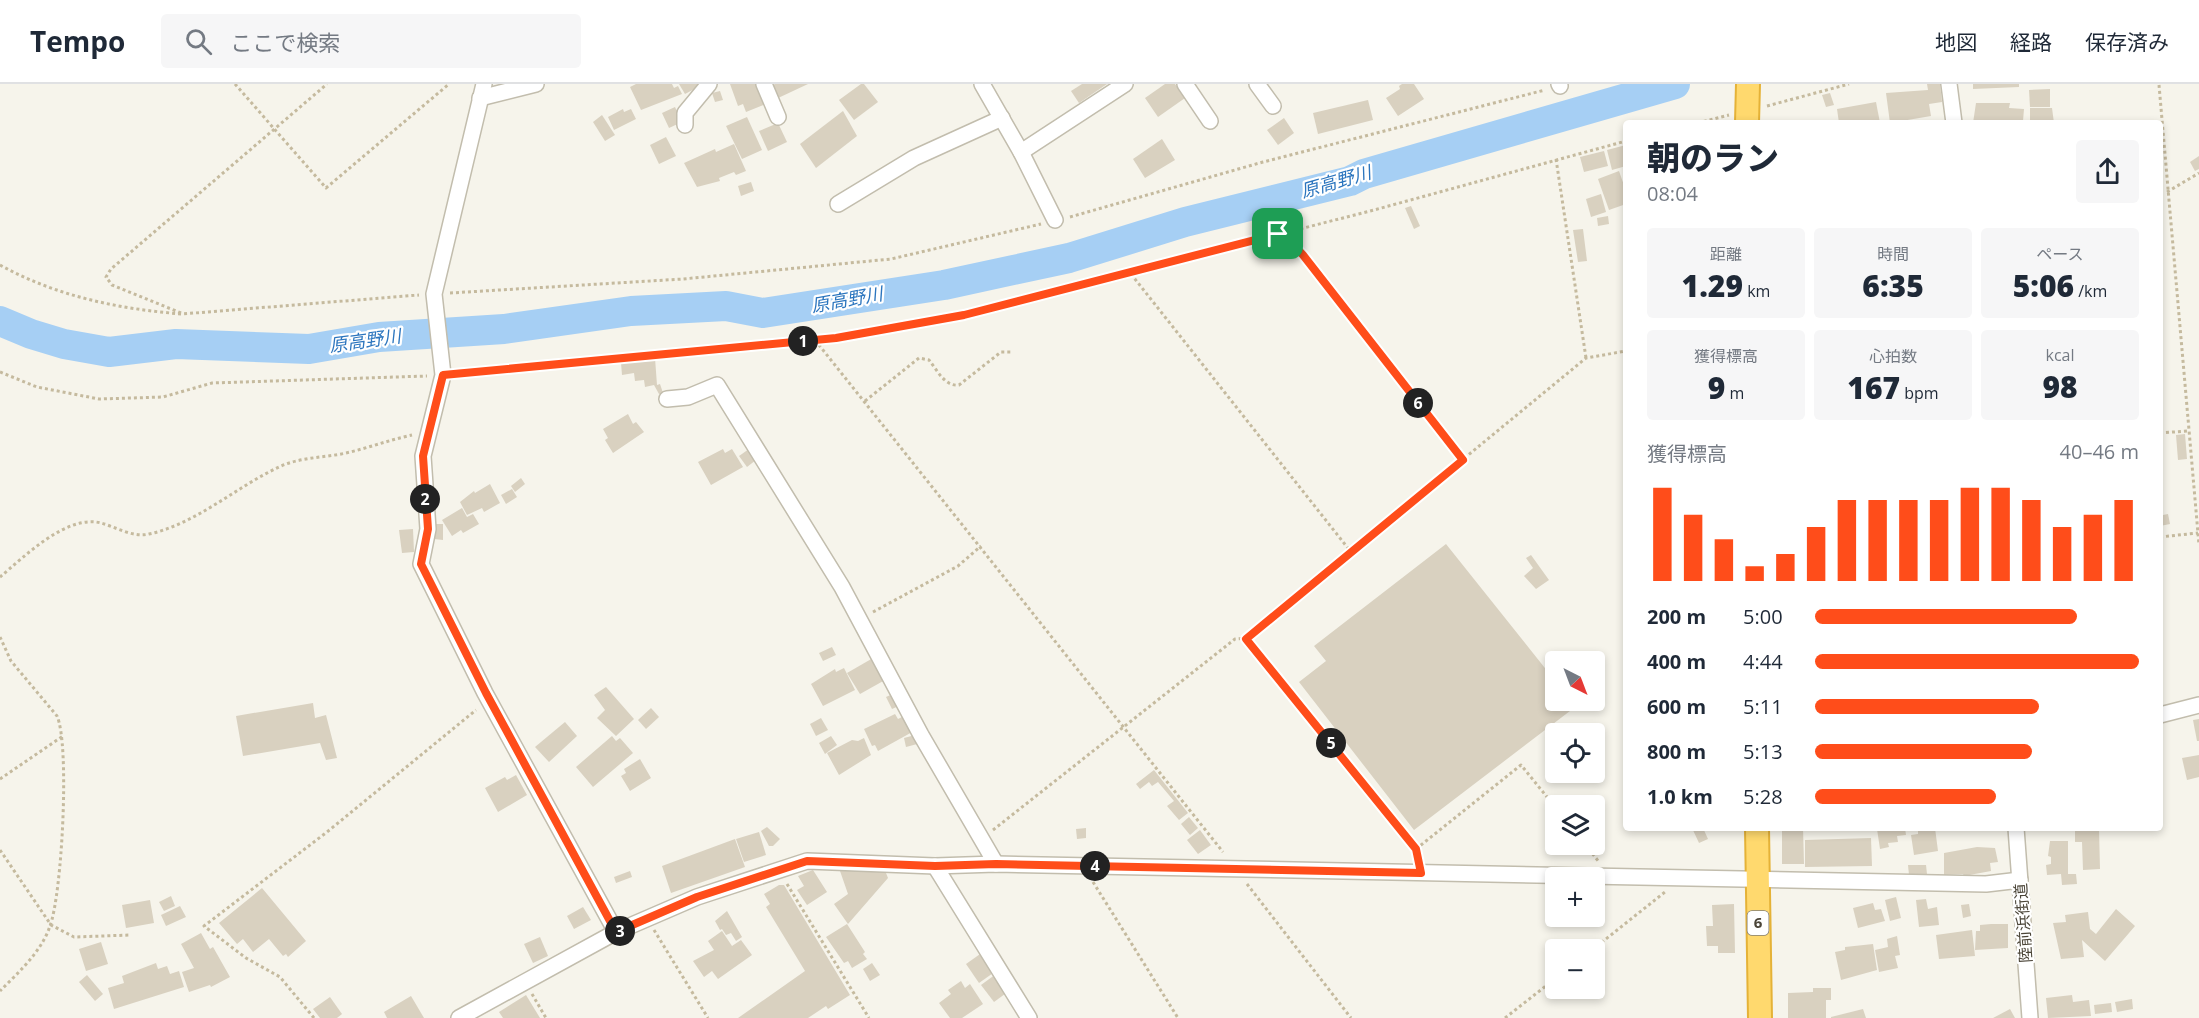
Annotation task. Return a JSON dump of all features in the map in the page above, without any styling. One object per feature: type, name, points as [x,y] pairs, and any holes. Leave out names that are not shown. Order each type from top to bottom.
[{"type":"highway","name":"6","points":[[1757,831],[1760,1018]]},
{"type":"street","points":[[536,84],[482,91],[434,294],[443,375],[428,433],[422,471],[428,529],[421,564],[489,699],[616,932]]},
{"type":"street","points":[[686,125],[685,113],[709,84]]},
{"type":"street","points":[[764,84],[778,117]]},
{"type":"street","points":[[982,84],[1021,152],[1054,220]]},
{"type":"street","points":[[1021,152],[1125,84]]},
{"type":"street","points":[[1185,84],[1210,121]]},
{"type":"street","points":[[1257,84],[1273,106]]},
{"type":"street","points":[[1949,84],[1954,120]]},
{"type":"street","points":[[838,204],[914,158],[1002,118]]},
{"type":"street","points":[[667,399],[688,397],[717,385],[860,619],[921,735],[996,864]]},
{"type":"street","points":[[2163,714],[2199,705]]},
{"type":"street","name":"陸前浜街道","points":[[2016,831],[2030,1018]]},
{"type":"street","points":[[459,1018],[616,932],[697,897],[807,861],[935,866],[996,864],[1986,884],[2020,880]]},
{"type":"street","points":[[935,866],[1029,1018]]},
{"type":"path","points":[[235,84],[326,188],[449,84]]},
{"type":"path","points":[[182,314],[112,285],[106,277],[111,269],[327,84]]},
{"type":"path","points":[[1706,120],[1747,105],[1849,84]]},
{"type":"path","points":[[0,265],[27,280],[66,294],[111,305],[182,314],[434,294],[684,279],[891,259],[1054,220],[1263,162],[1560,85]]},
{"type":"path","points":[[2159,85],[2162,120]]},
{"type":"path","points":[[2163,138],[2187,431],[2197,500],[2199,545]]},
{"type":"path","points":[[0,372],[37,387],[99,399],[163,397],[212,383],[443,375],[815,340],[964,315],[1131,274],[1623,142]]},
{"type":"path","points":[[1556,159],[1586,358]]},
{"type":"path","points":[[2167,192],[2199,173]]},
{"type":"path","points":[[1278,234],[1290,241],[1303,255],[1463,460]]},
{"type":"path","points":[[1131,274],[1351,552]]},
{"type":"path","points":[[815,340],[981,546],[1351,1018]]},
{"type":"path","points":[[865,401],[919,358],[929,360],[948,384],[954,386],[959,385],[1001,352],[1012,352]]},
{"type":"path","points":[[982,838],[1235,639],[1246,639],[1586,358],[1623,352]]},
{"type":"path","points":[[2163,433],[2187,431]]},
{"type":"path","points":[[0,577],[39,546],[79,522],[91,521],[140,535],[150,534],[186,519],[281,466],[428,433]]},
{"type":"path","points":[[2163,537],[2198,533]]},
{"type":"path","points":[[860,619],[958,566],[981,546]]},
{"type":"path","points":[[0,637],[11,661],[57,716],[63,736],[65,774],[51,925],[26,963],[0,991]]},
{"type":"path","points":[[1246,639],[1416,849],[1421,873]]},
{"type":"path","points":[[314,1018],[279,977],[246,958],[204,926],[378,792],[489,699]]},
{"type":"path","points":[[0,779],[63,736]]},
{"type":"path","points":[[1416,849],[1521,765],[1545,795]]},
{"type":"path","points":[[0,850],[51,925],[74,938],[130,934]]},
{"type":"path","points":[[1083,866],[1178,1018]]},
{"type":"path","points":[[779,870],[869,1018]]},
{"type":"path","points":[[1605,940],[1683,878]]},
{"type":"path","points":[[647,919],[708,1018]]},
{"type":"path","points":[[526,982],[546,1018]]},
{"type":"path","points":[[1505,1018],[1545,987]]},
{"type":"building","points":[[636,84],[672,84],[674,88],[678,86],[682,94],[641,110],[630,87]]},
{"type":"building","points":[[679,84],[699,84],[700,86],[685,94]]},
{"type":"building","points":[[730,84],[758,84],[766,104],[746,112],[743,104],[738,106]]},
{"type":"building","points":[[775,84],[808,84],[776,99],[769,87]]},
{"type":"building","points":[[864,84],[878,102],[854,120],[839,100]]},
{"type":"building","points":[[1082,84],[1107,84],[1079,103],[1071,91]]},
{"type":"building","points":[[1165,84],[1175,84],[1185,98],[1158,117],[1145,98]]},
{"type":"building","points":[[1414,84],[1424,99],[1398,116],[1386,98],[1400,89],[1399,86]]},
{"type":"building","points":[[1927,84],[1940,84],[1942,102],[1929,104],[1931,116],[1890,120],[1886,93],[1928,90]]},
{"type":"building","points":[[1973,84],[2019,84],[2019,87],[1973,89]]},
{"type":"building","points":[[2050,89],[2050,107],[2030,107],[2029,90]]},
{"type":"building","points":[[720,91],[723,100],[715,102],[712,93]]},
{"type":"building","points":[[1830,93],[1834,105],[1826,107],[1822,95]]},
{"type":"building","points":[[1368,100],[1373,120],[1318,134],[1313,113]]},
{"type":"building","points":[[1876,102],[1879,120],[1839,120],[1837,109]]},
{"type":"building","points":[[1976,103],[2010,103],[2009,108],[2024,109],[2023,120],[1973,120]]},
{"type":"building","points":[[675,107],[682,122],[669,128],[662,113]]},
{"type":"building","points":[[2030,108],[2052,108],[2054,120],[2030,120]]},
{"type":"building","points":[[623,109],[624,112],[631,109],[636,119],[614,130],[608,117]]},
{"type":"building","points":[[843,111],[857,136],[816,168],[800,144]]},
{"type":"building","points":[[602,115],[615,135],[605,141],[593,122]]},
{"type":"building","points":[[747,117],[762,150],[742,159],[726,126]]},
{"type":"building","points":[[1284,118],[1294,133],[1278,145],[1267,130]]},
{"type":"building","points":[[778,123],[787,142],[768,151],[759,131]]},
{"type":"building","points":[[666,137],[676,156],[659,164],[650,145]]},
{"type":"building","points":[[1162,139],[1175,160],[1145,178],[1133,159]]},
{"type":"building","points":[[734,144],[746,171],[736,175],[734,172],[719,178],[720,181],[697,187],[684,163],[715,149],[716,152]]},
{"type":"building","points":[[1623,146],[1623,167],[1612,170],[1607,150]]},
{"type":"building","points":[[1604,151],[1608,166],[1584,172],[1580,157]]},
{"type":"building","points":[[2199,156],[2199,169],[2195,171],[2190,162]]},
{"type":"building","points":[[1619,171],[1623,182],[1623,205],[1609,210],[1598,179]]},
{"type":"building","points":[[751,182],[754,191],[741,196],[738,186]]},
{"type":"building","points":[[1601,194],[1606,212],[1591,217],[1586,199]]},
{"type":"building","points":[[1411,206],[1420,226],[1414,229],[1405,208]]},
{"type":"building","points":[[1608,216],[1609,224],[1598,226],[1597,218]]},
{"type":"building","points":[[1583,229],[1587,261],[1578,262],[1573,230]]},
{"type":"building","points":[[641,358],[655,358],[657,385],[660,384],[663,393],[659,394],[654,385],[645,387],[644,380],[635,381],[634,373],[622,375],[621,363],[641,361]]},
{"type":"building","points":[[628,414],[633,424],[636,422],[644,432],[613,453],[605,440],[608,438],[603,429]]},
{"type":"building","points":[[2185,434],[2187,459],[2178,460],[2176,435]]},
{"type":"building","points":[[723,449],[725,453],[732,449],[743,467],[711,485],[698,462]]},
{"type":"building","points":[[749,449],[756,460],[747,467],[739,456]]},
{"type":"building","points":[[521,478],[525,484],[515,492],[511,486]]},
{"type":"building","points":[[490,484],[500,503],[484,512],[482,508],[467,515],[460,502],[474,491],[475,493]]},
{"type":"building","points":[[512,489],[517,497],[506,504],[501,495]]},
{"type":"building","points":[[462,508],[467,517],[473,514],[479,524],[463,533],[461,530],[452,536],[442,520]]},
{"type":"building","points":[[2168,514],[2170,524],[2163,525],[2163,515]]},
{"type":"building","points":[[434,524],[443,524],[443,540],[434,539]]},
{"type":"building","points":[[413,529],[414,552],[402,553],[399,530]]},
{"type":"building","points":[[1446,544],[1545,668],[1545,711],[1570,711],[1554,723],[1545,723],[1545,730],[1414,830],[1299,682],[1326,661],[1314,646]]},
{"type":"building","points":[[1531,555],[1549,580],[1536,589],[1524,576],[1533,568],[1526,558]]},
{"type":"building","points":[[832,647],[836,655],[823,661],[819,653]]},
{"type":"building","points":[[873,658],[885,680],[860,694],[847,673]]},
{"type":"building","points":[[844,668],[855,690],[823,706],[811,684],[835,669],[836,672]]},
{"type":"building","points":[[606,687],[634,719],[616,736],[597,718],[605,710],[594,695]]},
{"type":"building","points":[[895,693],[901,705],[892,709],[886,697]]},
{"type":"building","points":[[313,703],[315,718],[326,715],[337,758],[326,760],[320,743],[243,756],[236,716]]},
{"type":"building","points":[[651,708],[659,717],[646,729],[638,720]]},
{"type":"building","points":[[895,714],[898,719],[906,715],[914,731],[878,751],[875,745],[872,746],[864,729]]},
{"type":"building","points":[[821,718],[828,730],[816,736],[810,724]]},
{"type":"building","points":[[2199,719],[2199,741],[2197,741],[2193,720]]},
{"type":"building","points":[[565,722],[577,736],[549,762],[535,747]]},
{"type":"building","points":[[919,734],[921,743],[906,747],[904,738]]},
{"type":"building","points":[[612,736],[616,741],[620,738],[633,753],[593,787],[576,767]]},
{"type":"building","points":[[831,736],[837,745],[825,754],[819,743]]},
{"type":"building","points":[[864,738],[871,755],[839,775],[827,753],[852,740],[858,741]]},
{"type":"building","points":[[2199,755],[2199,777],[2187,780],[2182,758]]},
{"type":"building","points":[[640,759],[651,778],[630,791],[621,776],[626,773],[624,769]]},
{"type":"building","points":[[1154,770],[1188,813],[1179,820],[1167,806],[1174,801],[1158,782],[1152,786],[1149,782],[1140,789],[1136,784]]},
{"type":"building","points":[[516,775],[527,795],[498,812],[485,788],[505,777],[507,780]]},
{"type":"building","points":[[1189,817],[1198,828],[1190,835],[1181,824]]},
{"type":"building","points":[[767,827],[780,839],[773,846],[769,846],[761,831]]},
{"type":"building","points":[[1086,828],[1086,838],[1077,839],[1076,829]]},
{"type":"building","points":[[1200,830],[1211,845],[1198,854],[1187,840]]},
{"type":"building","points":[[1693,831],[1704,831],[1708,839],[1699,843]]},
{"type":"building","points":[[1782,831],[1803,831],[1804,864],[1782,864]]},
{"type":"building","points":[[1877,831],[1905,831],[1906,835],[1897,836],[1898,842],[1888,843],[1889,847],[1880,849]]},
{"type":"building","points":[[1918,831],[1935,831],[1938,851],[1914,855],[1911,835],[1918,834]]},
{"type":"building","points":[[2075,831],[2099,831],[2100,869],[2083,870],[2082,842],[2075,842]]},
{"type":"building","points":[[759,832],[766,855],[744,862],[736,839]]},
{"type":"building","points":[[1871,838],[1872,866],[1805,867],[1805,840]]},
{"type":"building","points":[[735,839],[745,867],[671,893],[662,866]]},
{"type":"building","points":[[2050,841],[2068,841],[2068,874],[2076,874],[2077,884],[2062,885],[2061,874],[2047,875],[2046,865],[2051,864],[2051,857],[2048,856]]},
{"type":"building","points":[[1977,847],[1995,848],[1998,862],[1990,863],[1991,871],[1964,876],[1963,874],[1944,875],[1944,853]]},
{"type":"building","points":[[1908,865],[1926,865],[1927,874],[1909,875]]},
{"type":"building","points":[[813,870],[827,892],[807,905],[797,890],[804,886],[798,876]]},
{"type":"building","points":[[873,870],[886,873],[888,878],[848,924],[834,904],[848,894],[840,871]]},
{"type":"building","points":[[630,871],[632,877],[616,883],[614,877]]},
{"type":"building","points":[[779,885],[784,885],[850,995],[828,1009],[826,1006],[808,1018],[738,1018],[805,971],[766,907],[770,904],[764,894]]},
{"type":"building","points":[[262,888],[306,941],[288,957],[286,954],[283,956],[269,939],[253,952],[243,939],[237,944],[219,923]]},
{"type":"building","points":[[171,896],[175,906],[164,911],[159,902]]},
{"type":"building","points":[[1896,897],[1901,918],[1890,921],[1885,900]]},
{"type":"building","points":[[1926,899],[1928,909],[1937,907],[1939,925],[1919,927],[1916,900]]},
{"type":"building","points":[[150,900],[154,923],[126,928],[122,905]]},
{"type":"building","points":[[1873,903],[1875,910],[1881,909],[1885,921],[1858,928],[1853,908]]},
{"type":"building","points":[[1734,904],[1735,953],[1718,953],[1718,946],[1707,946],[1706,926],[1713,926],[1712,905]]},
{"type":"building","points":[[1969,904],[1971,916],[1963,918],[1961,905]]},
{"type":"building","points":[[180,906],[186,917],[166,926],[161,915]]},
{"type":"building","points":[[583,907],[591,920],[574,929],[567,916]]},
{"type":"building","points":[[2116,909],[2135,926],[2105,961],[2082,940],[2084,957],[2061,959],[2053,923],[2066,922],[2065,915],[2088,912],[2090,929],[2096,934]]},
{"type":"building","points":[[727,911],[742,937],[736,941],[731,933],[726,935],[722,929],[720,930],[715,921]]},
{"type":"building","points":[[847,924],[867,959],[852,968],[848,961],[844,963],[826,937]]},
{"type":"building","points":[[2008,924],[2008,948],[1975,950],[1976,931],[1980,931],[1980,925]]},
{"type":"building","points":[[1972,930],[1975,956],[1939,959],[1936,935]]},
{"type":"building","points":[[722,931],[732,946],[741,940],[752,955],[718,979],[712,971],[704,977],[693,961],[714,950],[708,941]]},
{"type":"building","points":[[201,933],[210,949],[213,947],[230,977],[211,987],[210,985],[189,992],[182,972],[194,968],[181,944]]},
{"type":"building","points":[[1897,936],[1900,955],[1895,956],[1898,968],[1879,972],[1875,950],[1888,947],[1887,939]]},
{"type":"building","points":[[540,937],[548,956],[533,963],[524,944]]},
{"type":"building","points":[[101,942],[108,964],[86,971],[79,949]]},
{"type":"building","points":[[1873,944],[1877,970],[1841,980],[1835,952],[1845,950],[1845,947]]},
{"type":"building","points":[[983,952],[996,971],[979,983],[966,964]]},
{"type":"building","points":[[156,963],[158,969],[167,966],[170,974],[179,971],[184,987],[114,1009],[108,988],[124,983],[122,976]]},
{"type":"building","points":[[872,963],[880,975],[870,981],[863,969]]},
{"type":"building","points":[[996,974],[1009,991],[994,1002],[981,985]]},
{"type":"building","points":[[87,975],[103,994],[95,1001],[79,982]]},
{"type":"building","points":[[961,981],[965,988],[970,984],[983,1004],[962,1018],[950,1018],[939,1003],[951,994],[948,990]]},
{"type":"building","points":[[1813,988],[1831,988],[1831,1000],[1826,1000],[1826,1018],[1788,1018],[1788,993],[1813,992]]},
{"type":"building","points":[[526,995],[540,1018],[503,1018],[499,1012]]},
{"type":"building","points":[[2072,995],[2073,1002],[2089,1000],[2091,1016],[2048,1018],[2046,998]]},
{"type":"building","points":[[411,996],[424,1018],[387,1018],[384,1012]]},
{"type":"building","points":[[330,997],[342,1014],[337,1018],[320,1018],[313,1009]]},
{"type":"building","points":[[2132,999],[2133,1009],[2117,1012],[2115,1002]]},
{"type":"building","points":[[2111,1003],[2112,1012],[2095,1014],[2094,1005]]},
{"type":"building","points":[[1863,1009],[1866,1018],[1831,1018],[1831,1017]]},
{"type":"building","points":[[2010,1009],[2015,1018],[1993,1018]]},
{"type":"waterway","name":"原高野川","points":[[0,321],[64,344],[109,352],[176,344],[309,349],[379,337],[504,329],[631,311],[726,306],[763,313],[944,285],[1069,258],[1185,222],[1350,181],[1364,174],[1675,84]]},
{"type":"route","points":[[1278,234],[1290,241],[1303,255],[1463,460],[1246,639],[1416,849],[1421,873],[955,863],[935,866],[807,861],[697,897],[616,932],[486,693],[421,564],[428,529],[422,471],[423,456],[443,375],[836,338],[964,315],[1109,280],[1216,249],[1278,234]]}]
